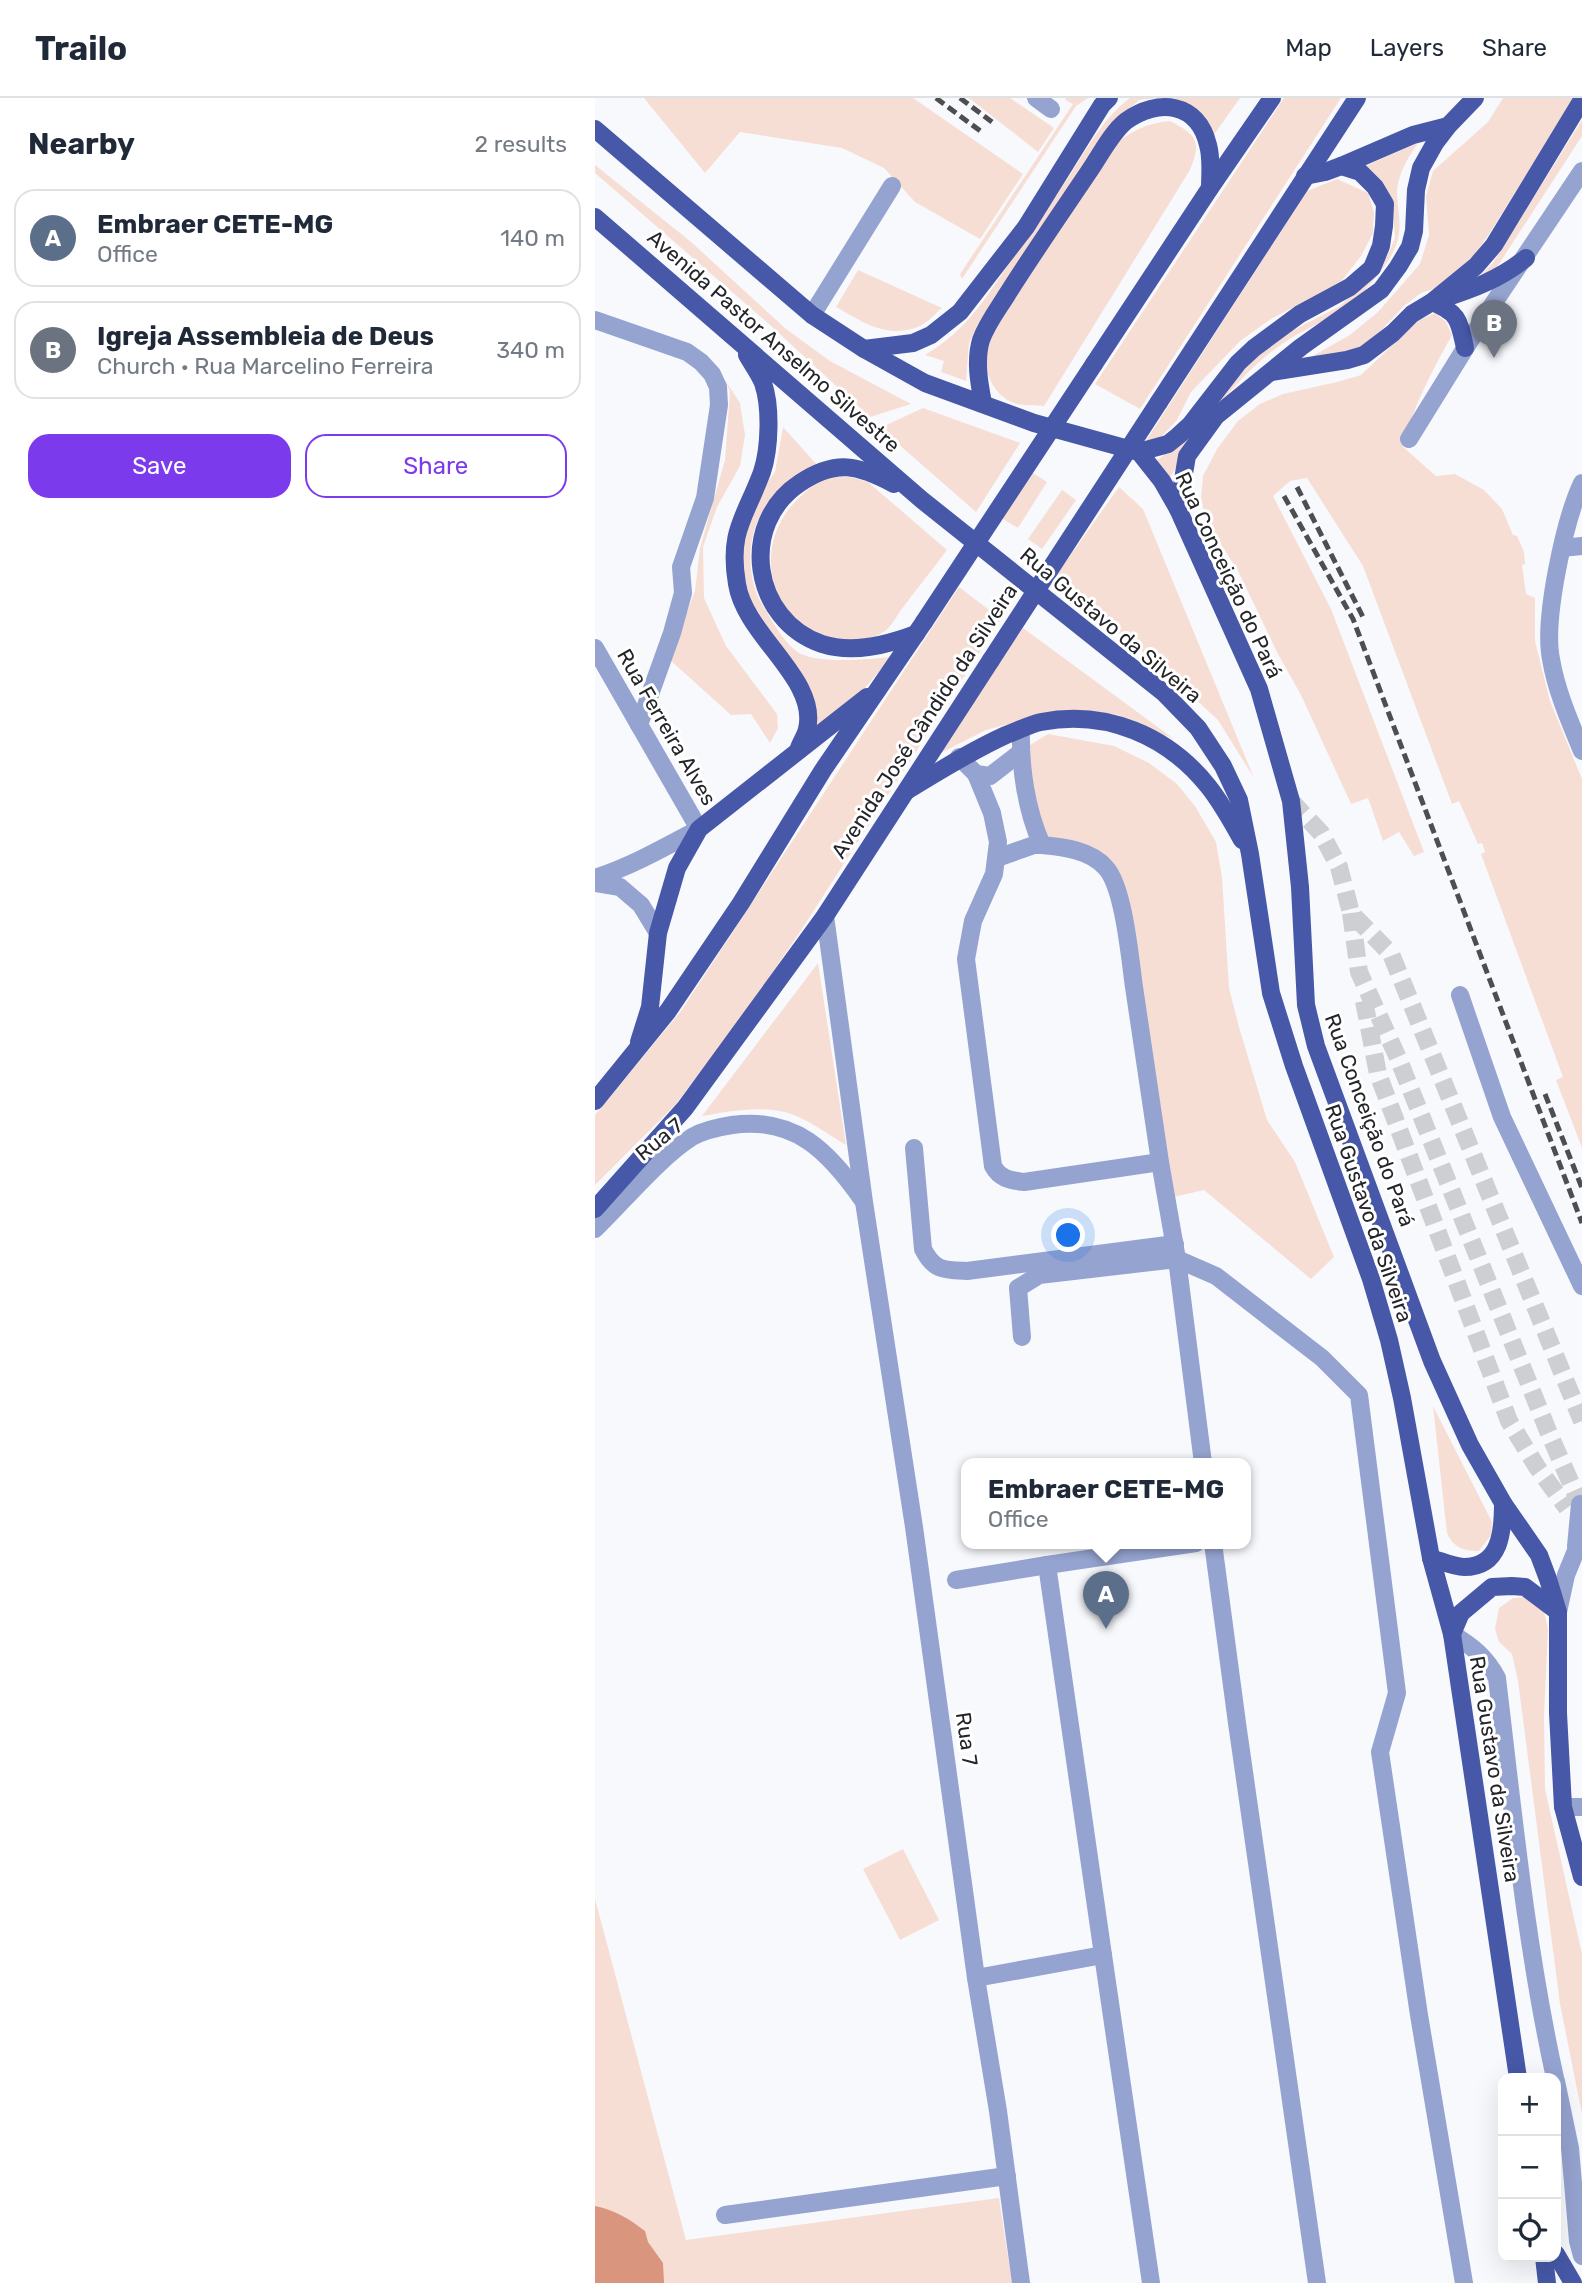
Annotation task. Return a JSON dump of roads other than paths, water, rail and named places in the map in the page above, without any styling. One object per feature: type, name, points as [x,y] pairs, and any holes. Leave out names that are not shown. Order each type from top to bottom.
[{"type":"main road","points":[[864,349],[913,343],[945,326],[960,312],[1025,227],[1109,98]]},
{"type":"main road","points":[[595,1101],[668,1012],[741,903],[823,770],[920,628],[1210,187],[1272,98]]},
{"type":"main road","name":"Avenida José Cândido da Silveira","points":[[595,1209],[685,1108],[825,916],[1357,98]]},
{"type":"main road","points":[[1178,509],[1187,456],[1216,416],[1268,373],[1381,290],[1398,267],[1412,239],[1416,190],[1421,168],[1448,126],[1475,98]]},
{"type":"main road","points":[[1268,373],[1364,355],[1394,333],[1412,314],[1432,302],[1476,266],[1494,244],[1582,100]]},
{"type":"main road","points":[[1210,187],[1208,143],[1201,125],[1191,114],[1163,104],[1148,106],[1123,123],[1041,242],[981,339],[978,360],[983,403],[1034,423],[1139,452],[1168,444],[1190,425],[1238,363],[1254,348],[1300,314],[1350,287],[1371,268],[1381,246],[1385,204],[1375,187],[1360,173],[1341,166]]},
{"type":"main road","points":[[1305,176],[1341,166],[1413,135],[1448,126]]},
{"type":"main road","name":"Avenida Pastor Anselmo Silvestre","points":[[595,129],[812,315],[864,349],[925,383],[983,403]]},
{"type":"main road","name":"Avenida Pastor Anselmo Silvestre","points":[[595,217],[922,500]]},
{"type":"main road","points":[[1432,302],[1478,288],[1526,258]]},
{"type":"main road","points":[[1432,302],[1450,310],[1460,327],[1465,348]]},
{"type":"main road","points":[[740,343],[763,384],[769,443],[762,471],[739,523],[733,561],[737,589],[745,607],[806,698],[807,728],[797,751]]},
{"type":"main road","name":"Rua Conceição do Pará","points":[[1139,452],[1162,481],[1178,509],[1259,689],[1291,801],[1300,887],[1306,1005],[1316,1046],[1432,1361],[1470,1445],[1503,1503],[1539,1555],[1558,1612],[1558,1713],[1563,1807],[1582,1877]]},
{"type":"main road","points":[[920,628],[892,643],[871,647],[824,644],[803,635],[785,620],[771,600],[762,574],[761,551],[763,530],[776,503],[813,474],[848,467],[870,471],[922,500]]},
{"type":"main road","name":"Rua Gustavo da Silveira","points":[[922,500],[1164,693],[1198,728],[1223,766],[1239,800],[1271,993],[1294,1066],[1371,1279],[1402,1398],[1431,1558],[1452,1634],[1517,2073]]},
{"type":"main road","points":[[635,1053],[650,1007],[658,933],[677,868],[699,829],[881,686]]},
{"type":"main road","points":[[902,794],[959,757],[1021,729],[1040,722],[1086,719],[1128,728],[1157,740],[1192,768],[1209,786],[1250,854]]},
{"type":"main road","points":[[1431,1558],[1463,1567],[1483,1563],[1499,1546],[1503,1527],[1503,1503]]},
{"type":"main road","points":[[1452,1634],[1461,1613],[1492,1587],[1525,1587],[1558,1612]]},
{"type":"main road","points":[[1545,2262],[1547,2283]]},
{"type":"main road","points":[[1561,2262],[1573,2283]]},
{"type":"street","points":[[1409,439],[1465,348],[1582,171]]},
{"type":"street","points":[[812,315],[892,186]]},
{"type":"street","points":[[595,320],[687,352],[712,374],[718,387],[719,405],[705,498],[681,567],[683,593],[672,633],[639,725]]},
{"type":"street","points":[[1582,483],[1562,548],[1550,620],[1550,657],[1561,696],[1582,751]]},
{"type":"street","points":[[1562,548],[1582,546]]},
{"type":"street","name":"Rua Ferreira Alves","points":[[595,648],[699,829]]},
{"type":"street","points":[[1021,729],[1020,753],[1025,786],[1042,845]]},
{"type":"street","points":[[976,774],[990,776],[1020,753]]},
{"type":"street","points":[[959,757],[976,774],[992,813],[998,842],[994,874],[973,921],[966,959],[993,1167],[998,1175],[1024,1182],[1160,1162]]},
{"type":"street","points":[[595,881],[699,829]]},
{"type":"street","points":[[997,858],[1034,845],[1067,848],[1087,855],[1106,867],[1116,887],[1176,1252],[1202,1458]]},
{"type":"street","points":[[595,881],[620,887],[641,905],[658,933]]},
{"type":"street","name":"Rua 7","points":[[825,916],[1021,2283]]},
{"type":"street","points":[[1460,995],[1503,1117],[1582,1286]]},
{"type":"street","name":"Rua 7","points":[[595,1228],[693,1136],[717,1127],[742,1124],[768,1124],[795,1132],[825,1153],[847,1177],[864,1202]]},
{"type":"street","points":[[825,1153],[857,1148]]},
{"type":"street","points":[[913,1148],[923,1249],[930,1263],[945,1270],[967,1271],[1176,1252],[1216,1276],[1322,1359],[1359,1395],[1397,1693],[1380,1752],[1419,2015],[1464,2283]]},
{"type":"street","points":[[1022,1338],[1018,1288],[1039,1275],[1176,1252]]},
{"type":"street","points":[[1573,1506],[1579,1563]]},
{"type":"street","points":[[1558,1612],[1579,1563],[1582,1536]]},
{"type":"street","points":[[956,1580],[1155,1549]]},
{"type":"street","points":[[1214,1549],[1317,2283]]},
{"type":"street","points":[[1047,1565],[1151,2283]]},
{"type":"street","points":[[1452,1634],[1472,1646],[1488,1662],[1497,1678],[1522,1896],[1554,2073]]},
{"type":"street","points":[[1563,1807],[1582,1807]]},
{"type":"street","points":[[976,1978],[1103,1955]]},
{"type":"street","points":[[1561,2107],[1570,2148],[1578,2241],[1582,2256]]},
{"type":"street","points":[[725,2215],[1007,2176]]},
{"type":"tunnel","points":[[1291,801],[1321,833],[1339,867],[1351,913],[1391,954],[1582,1421]]},
{"type":"tunnel","points":[[1351,913],[1359,972],[1398,1058],[1580,1504]]},
{"type":"tunnel","points":[[1364,1001],[1378,1074],[1509,1421],[1537,1467],[1567,1508]]},
{"type":"railway","points":[[936,98],[983,133]]},
{"type":"railway","points":[[960,98],[992,122]]},
{"type":"railway","points":[[1297,487],[1363,617]]},
{"type":"railway","points":[[1284,496],[1353,619],[1582,1223]]},
{"type":"railway","points":[[1545,1094],[1582,1188]]},
{"type":"place","name":"Igreja Assembleia de Deus","points":[[1494,358]]},
{"type":"place","name":"Embraer CETE-MG","points":[[1106,1629]]}]
